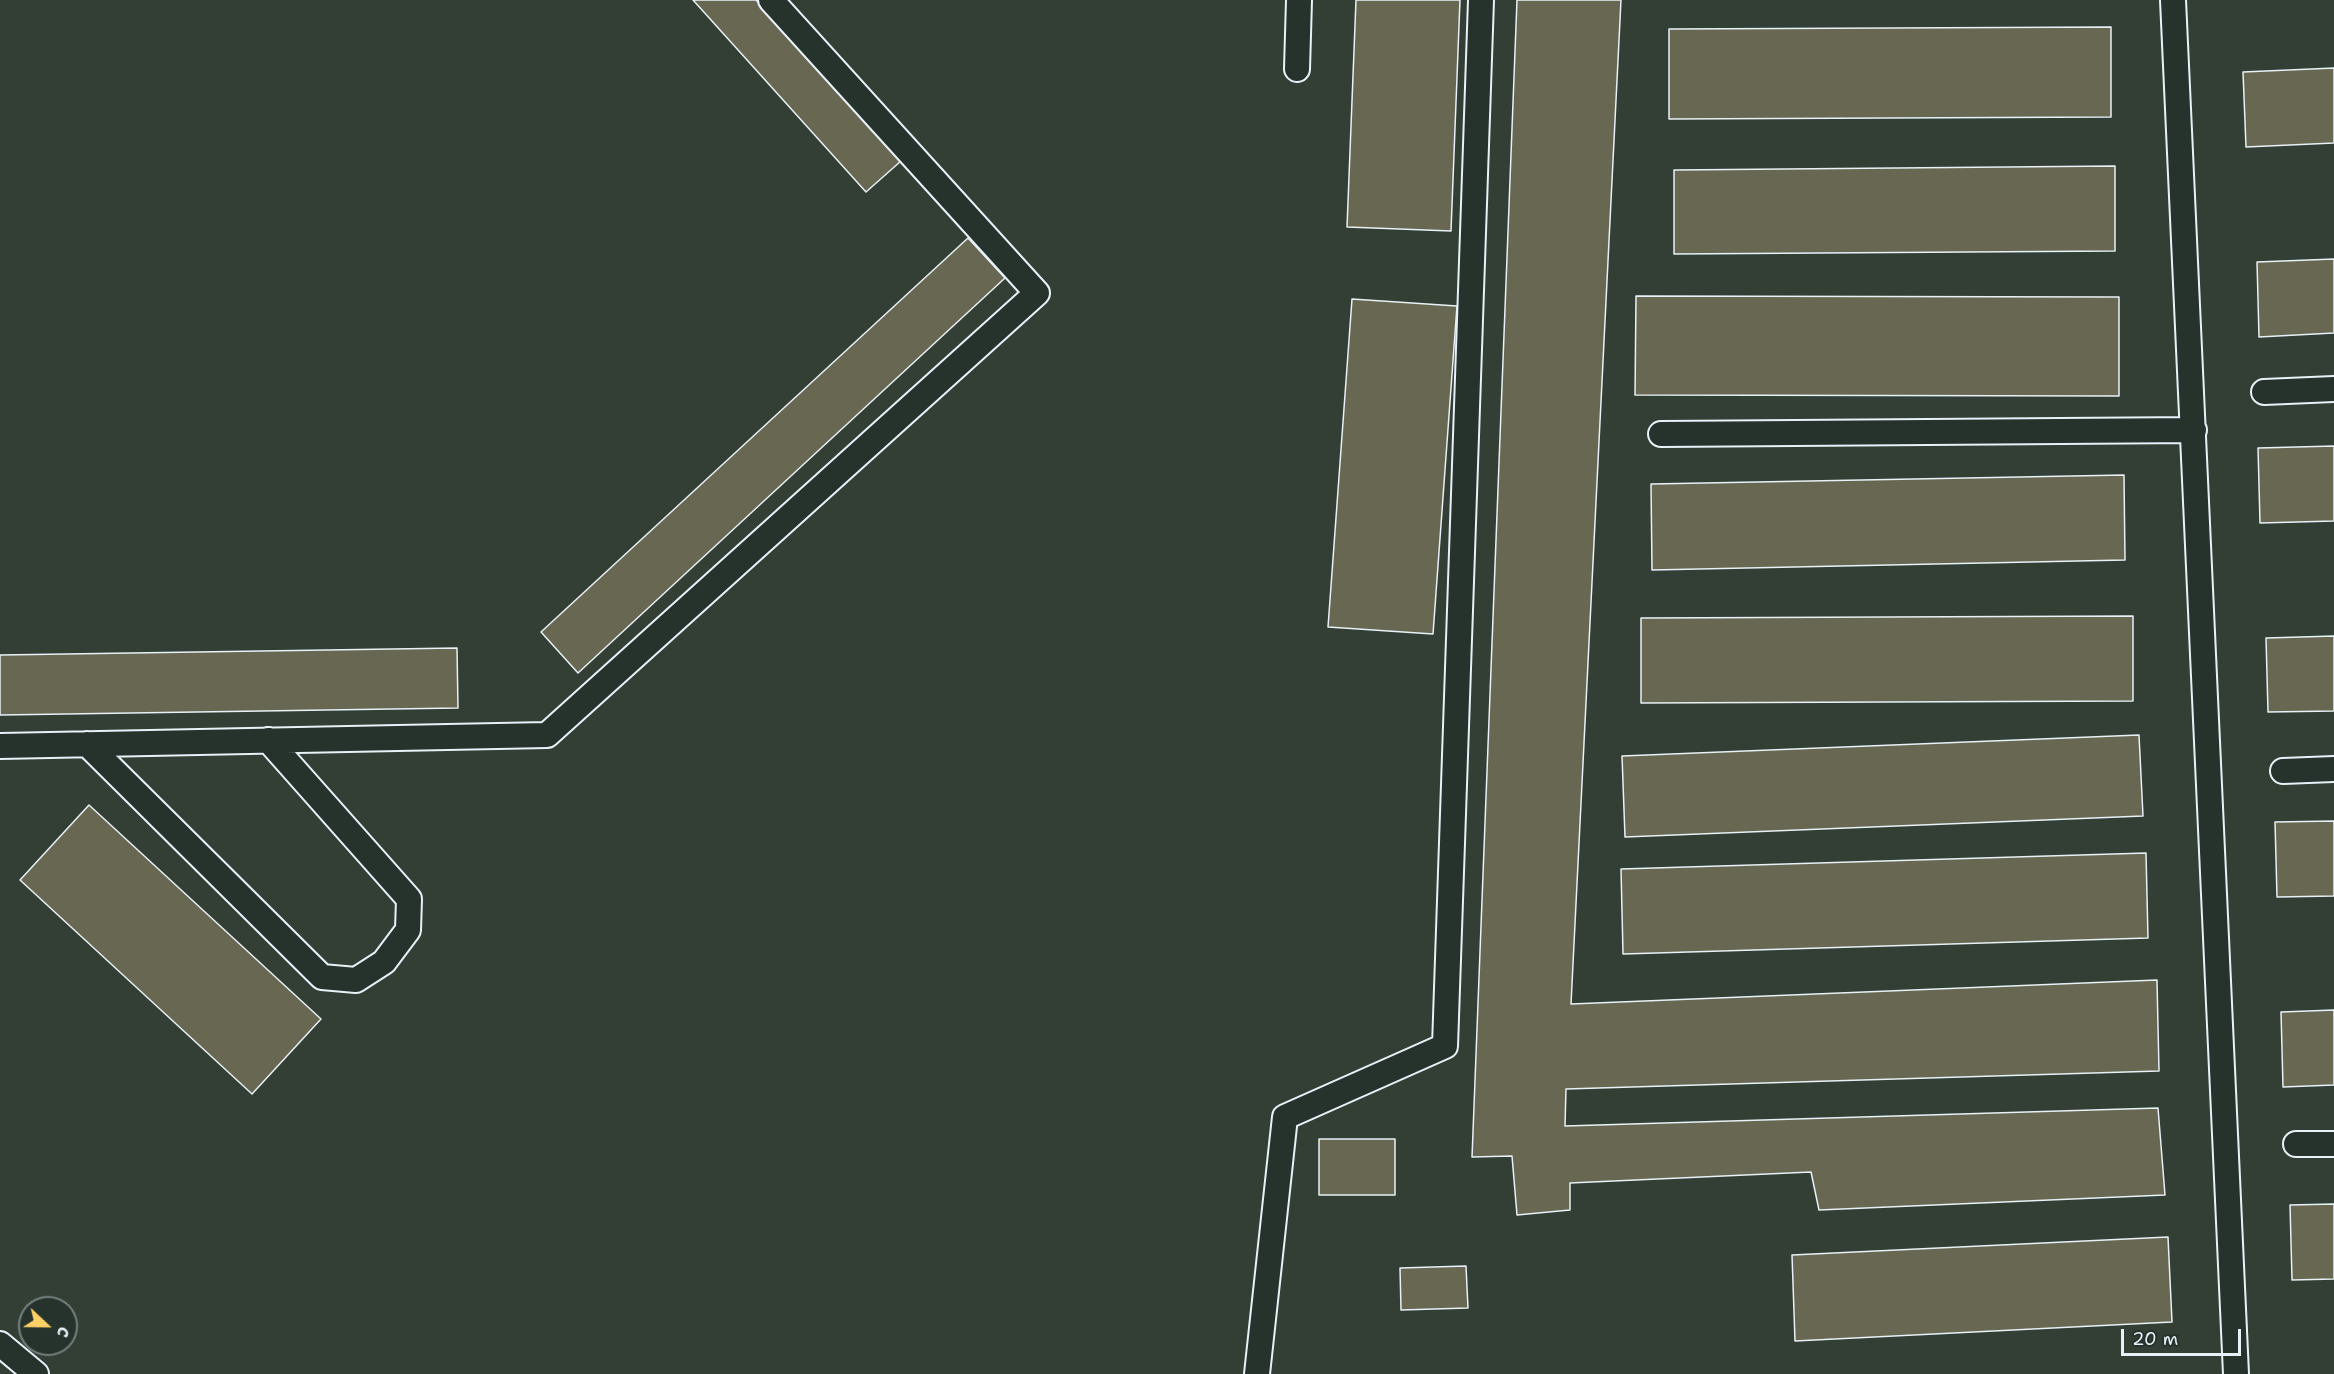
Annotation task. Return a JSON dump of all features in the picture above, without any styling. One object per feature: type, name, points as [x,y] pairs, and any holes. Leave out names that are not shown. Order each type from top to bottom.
[{"type":"lane","points":[[0,746],[547,735],[1037,293],[771,0]]},
{"type":"lane","points":[[1297,69],[1299,0]]},
{"type":"lane","points":[[1257,1374],[1285,1117],[1444,1046],[1481,0]]},
{"type":"lane","points":[[2173,0],[2236,1374]]},
{"type":"lane","points":[[2264,392],[2334,389]]},
{"type":"lane","points":[[1661,434],[2194,430]]},
{"type":"lane","points":[[87,744],[322,977],[356,980],[384,962],[408,930],[409,899],[268,740]]},
{"type":"lane","points":[[2283,771],[2334,769]]},
{"type":"lane","points":[[2296,1144],[2334,1144]]},
{"type":"lane","points":[[0,1344],[36,1374]]},
{"type":"building","points":[[693,0],[756,0],[901,161],[866,192]]},
{"type":"building","points":[[1356,0],[1460,0],[1451,231],[1347,227]]},
{"type":"building","points":[[1517,0],[1621,0],[1571,1004],[2157,980],[2159,1071],[1566,1089],[1565,1126],[2158,1108],[2165,1195],[1819,1210],[1811,1172],[1570,1183],[1570,1210],[1517,1215],[1512,1156],[1472,1157]]},
{"type":"building","points":[[2111,27],[2111,117],[1669,119],[1669,29]]},
{"type":"building","points":[[2334,68],[2334,143],[2246,147],[2243,72]]},
{"type":"building","points":[[2115,166],[2115,251],[1674,254],[1674,170]]},
{"type":"building","points":[[968,238],[1005,278],[578,673],[541,632]]},
{"type":"building","points":[[2334,259],[2334,333],[2259,337],[2257,262]]},
{"type":"building","points":[[1636,296],[2119,297],[2119,396],[1635,395]]},
{"type":"building","points":[[1352,299],[1457,306],[1433,634],[1328,627]]},
{"type":"building","points":[[2334,446],[2334,521],[2260,523],[2258,448]]},
{"type":"building","points":[[2124,475],[2125,560],[1652,570],[1651,484]]},
{"type":"building","points":[[2133,616],[2133,701],[1641,703],[1641,618]]},
{"type":"building","points":[[2334,636],[2334,711],[2268,712],[2266,638]]},
{"type":"building","points":[[457,648],[458,708],[0,715],[0,655]]},
{"type":"building","points":[[2139,735],[2143,816],[1625,837],[1622,756]]},
{"type":"building","points":[[89,805],[321,1019],[252,1094],[20,880]]},
{"type":"building","points":[[2334,821],[2334,896],[2277,897],[2275,822]]},
{"type":"building","points":[[2146,853],[2148,938],[1623,954],[1621,869]]},
{"type":"building","points":[[2334,1010],[2334,1085],[2283,1087],[2281,1012]]},
{"type":"building","points":[[1319,1139],[1395,1139],[1395,1195],[1319,1195]]},
{"type":"building","points":[[2334,1204],[2334,1279],[2292,1280],[2290,1205]]},
{"type":"building","points":[[2168,1237],[2172,1322],[1795,1341],[1792,1255]]},
{"type":"building","points":[[1466,1266],[1468,1308],[1401,1310],[1400,1268]]}]
